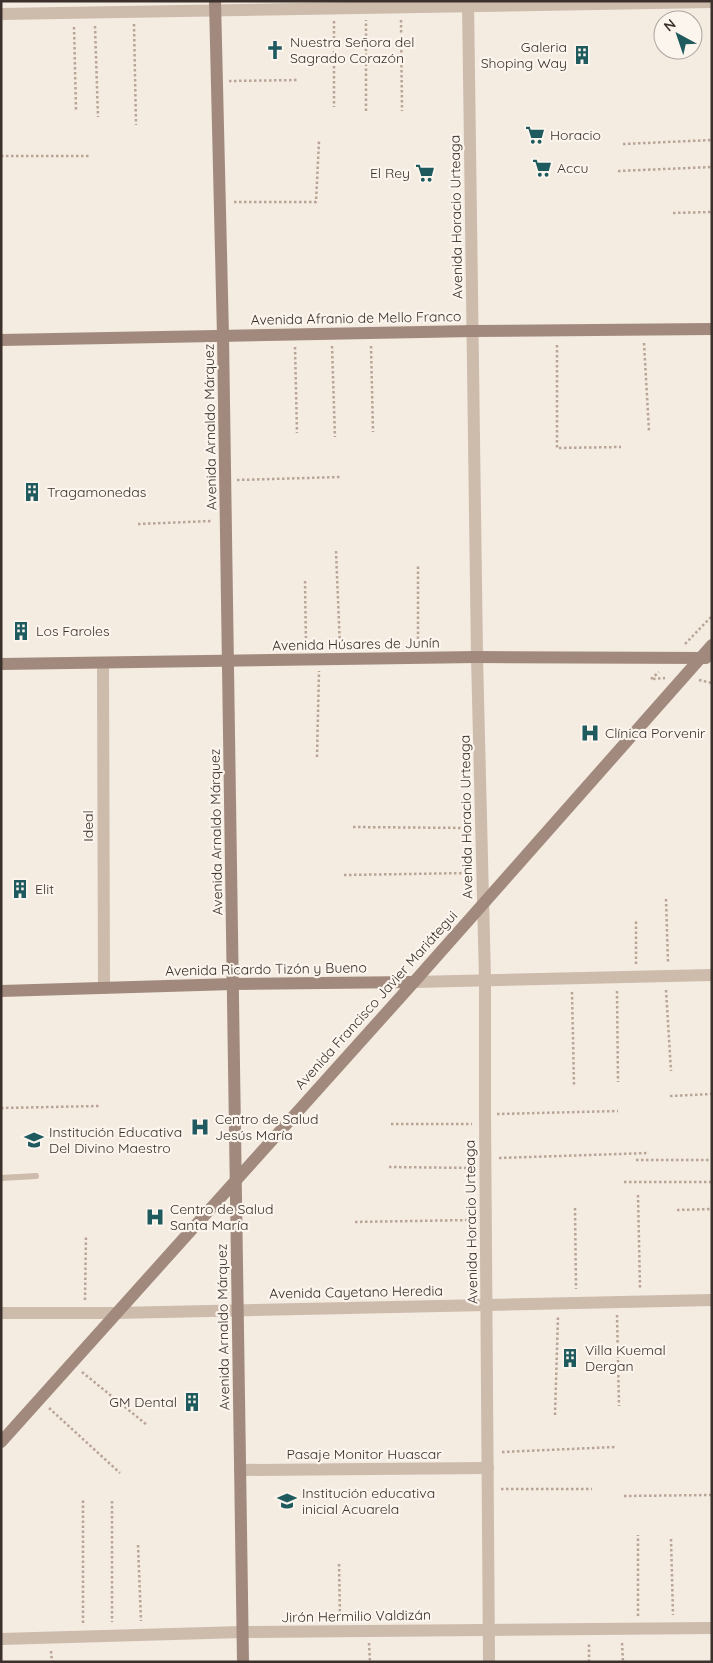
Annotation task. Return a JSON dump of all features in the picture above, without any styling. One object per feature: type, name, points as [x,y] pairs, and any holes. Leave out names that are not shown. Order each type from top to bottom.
[{"type":"street","points":[[1,14],[133,11],[215,6],[334,9],[468,4],[712,2]]},
{"type":"street","name":"Avenida Horacio Urteaga","points":[[468,4],[477,657],[486,979],[485,1119],[489,1662]]},
{"type":"street","name":"Avenida Arnaldo Márquez","points":[[215,6],[223,336],[243,1662]]},
{"type":"street","name":"Avenida Afranio de Mello Franco","points":[[1,340],[473,331],[712,329]]},
{"type":"street","name":"Avenida Francisco Javier Mariátegui","points":[[1,1442],[483,903],[706,658],[712,645]]},
{"type":"street","name":"Avenida Húsares de Junín","points":[[1,664],[477,657],[706,658]]},
{"type":"street","name":"Ideal","points":[[103,664],[104,988]]},
{"type":"street","name":"Avenida Ricardo Tizón y Bueno","points":[[1,991],[233,984],[712,975]]},
{"type":"street","name":"Avenida Cayetano Heredia","points":[[1,1313],[116,1313],[712,1300]]},
{"type":"street","name":"Pasaje Monitor Huascar","points":[[240,1470],[488,1468]]},
{"type":"street","name":"Jirón Hermilio Valdizán","points":[[1,1639],[242,1632],[712,1628]]},
{"type":"lane","points":[[1,1178],[36,1176]]},
{"type":"path","points":[[366,8],[366,111]]},
{"type":"path","points":[[401,8],[402,111]]},
{"type":"path","points":[[334,9],[334,107]]},
{"type":"path","points":[[133,11],[136,125]]},
{"type":"path","points":[[74,12],[76,110]]},
{"type":"path","points":[[95,12],[98,117]]},
{"type":"path","points":[[217,80],[298,80]]},
{"type":"path","points":[[623,144],[712,140]]},
{"type":"path","points":[[220,202],[316,202],[319,141]]},
{"type":"path","points":[[1,156],[89,156]]},
{"type":"path","points":[[618,171],[712,167]]},
{"type":"path","points":[[673,213],[712,212]]},
{"type":"path","points":[[644,329],[649,431]]},
{"type":"path","points":[[557,330],[558,448],[621,447]]},
{"type":"path","points":[[370,333],[373,432]]},
{"type":"path","points":[[332,334],[335,437]]},
{"type":"path","points":[[294,335],[297,433]]},
{"type":"path","points":[[225,480],[341,477]]},
{"type":"path","points":[[138,524],[226,520]]},
{"type":"path","points":[[336,551],[341,660]]},
{"type":"path","points":[[418,565],[418,658]]},
{"type":"path","points":[[305,581],[313,660],[317,757]]},
{"type":"path","points":[[679,650],[712,616]]},
{"type":"path","points":[[693,679],[712,682]]},
{"type":"path","points":[[353,827],[481,828]]},
{"type":"path","points":[[344,875],[482,872]]},
{"type":"path","points":[[666,899],[671,1071]]},
{"type":"path","points":[[636,921],[636,977]]},
{"type":"path","points":[[617,977],[618,1082]]},
{"type":"path","points":[[572,978],[574,1085]]},
{"type":"path","points":[[670,1096],[712,1094]]},
{"type":"path","points":[[1,1108],[99,1106]]},
{"type":"path","points":[[391,1124],[618,1111]]},
{"type":"path","points":[[389,1168],[650,1154]]},
{"type":"path","points":[[636,1160],[712,1160]]},
{"type":"path","points":[[624,1182],[712,1182]]},
{"type":"path","points":[[638,1195],[640,1302]]},
{"type":"path","points":[[575,1208],[576,1303]]},
{"type":"path","points":[[677,1210],[712,1209]]},
{"type":"path","points":[[355,1222],[486,1220]]},
{"type":"path","points":[[85,1312],[86,1236]]},
{"type":"path","points":[[617,1302],[619,1406]]},
{"type":"path","points":[[555,1415],[558,1304]]},
{"type":"path","points":[[71,1363],[147,1424]]},
{"type":"path","points":[[38,1399],[120,1473]]},
{"type":"path","points":[[488,1453],[615,1447]]},
{"type":"path","points":[[488,1489],[592,1490]]},
{"type":"path","points":[[624,1496],[712,1495]]},
{"type":"path","points":[[83,1499],[83,1636]]},
{"type":"path","points":[[112,1501],[112,1636]]},
{"type":"path","points":[[638,1535],[638,1629]]},
{"type":"path","points":[[671,1540],[674,1629]]},
{"type":"path","points":[[138,1545],[142,1634]]},
{"type":"path","points":[[339,1564],[340,1631]]},
{"type":"path","points":[[589,1629],[589,1662]]},
{"type":"path","points":[[622,1629],[622,1662]]},
{"type":"place","name":"Nuestra Señora del Sagrado Corazón","points":[[275,50]]},
{"type":"place","name":"Galeria Shoping Way","points":[[582,55]]},
{"type":"place","name":"Horacio","points":[[535,135]]},
{"type":"place","name":"Accu","points":[[542,168]]},
{"type":"place","name":"El Rey","points":[[425,173]]},
{"type":"place","name":"Tragamonedas","points":[[32,492]]},
{"type":"place","name":"Los Faroles","points":[[21,631]]},
{"type":"place","name":"Clínica Porvenir","points":[[590,733]]},
{"type":"place","name":"Elit","points":[[20,889]]},
{"type":"place","name":"Centro de Salud Jesús María","points":[[200,1127]]},
{"type":"place","name":"Institución Educativa Del Divino Maestro","points":[[34,1140]]},
{"type":"place","name":"Centro de Salud Santa María","points":[[155,1217]]},
{"type":"place","name":"Villa Kuemal Dergan","points":[[570,1358]]},
{"type":"place","name":"GM Dental","points":[[192,1402]]},
{"type":"place","name":"Institución educativa inicial Acuarela","points":[[287,1501]]}]
